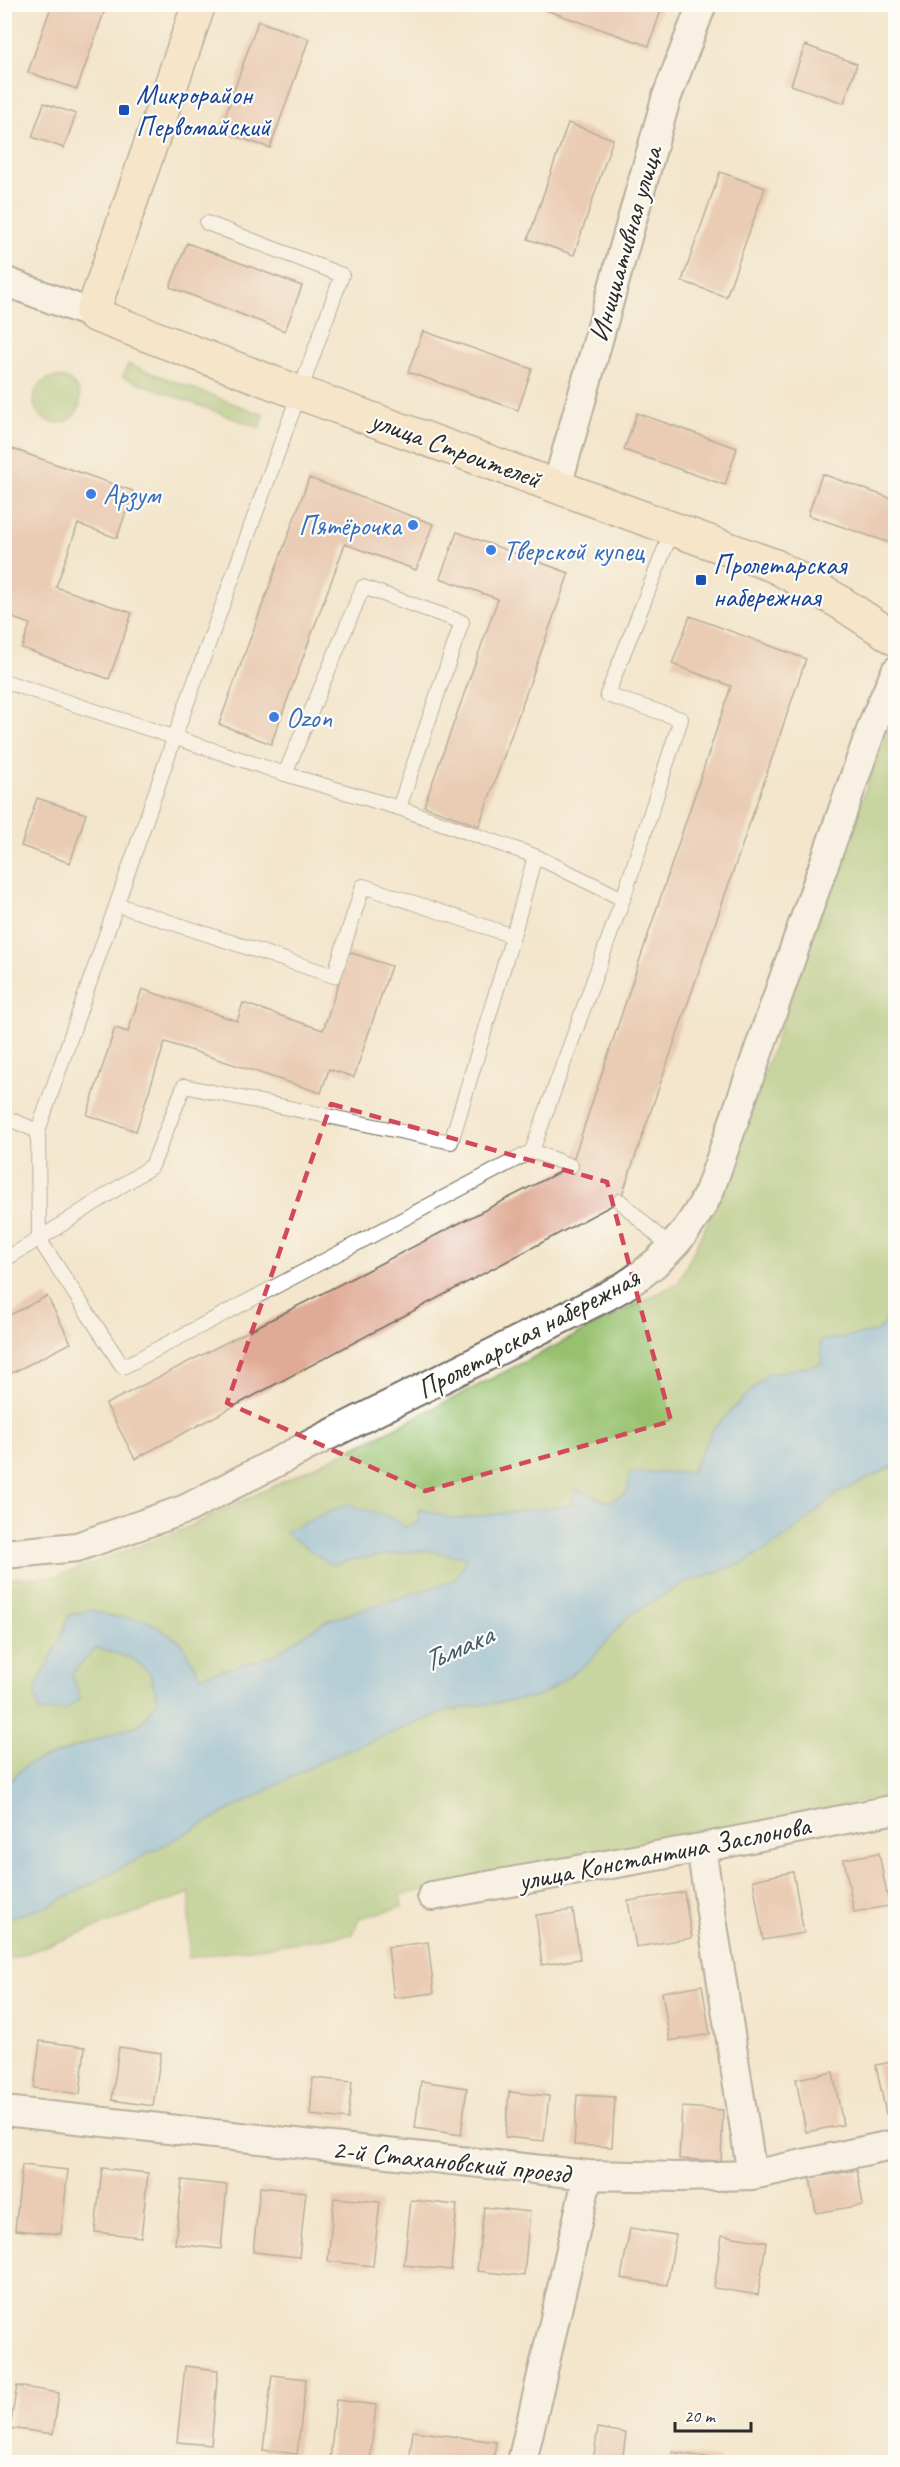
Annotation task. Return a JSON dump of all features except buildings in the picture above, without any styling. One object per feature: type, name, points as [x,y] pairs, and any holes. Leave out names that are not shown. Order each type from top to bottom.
[{"type":"main road","points":[[92,314],[199,4]]},
{"type":"main road","name":"улица Строителей","points":[[92,314],[300,393],[775,566],[838,601],[896,639]]},
{"type":"street","name":"Инициативная улица","points":[[557,486],[666,99],[702,4]]},
{"type":"street","name":"улица Строителей","points":[[4,281],[92,314]]},
{"type":"street","name":"Пролетарская набережная","points":[[4,1554],[77,1547],[186,1509],[619,1290],[652,1267],[672,1249],[697,1216],[710,1192],[875,719],[896,671]]},
{"type":"street","name":"улица Константина Заслонова","points":[[432,1896],[701,1848],[896,1809]]},
{"type":"street","points":[[701,1848],[752,2175]]},
{"type":"street","name":"2-й Стахановский проезд","points":[[4,2111],[297,2145],[588,2175],[679,2177],[752,2175],[896,2144]]},
{"type":"street","points":[[522,2463],[588,2175]]},
{"type":"lane","points":[[207,223],[342,275],[175,736],[38,1131],[39,1239],[123,1367],[532,1151],[623,899],[681,719],[607,695],[673,528]]},
{"type":"lane","points":[[285,774],[363,587],[462,622],[399,808]]},
{"type":"lane","points":[[4,681],[285,774],[399,808],[536,856],[623,899]]},
{"type":"lane","points":[[4,1260],[152,1166],[184,1086],[451,1142],[536,856]]},
{"type":"lane","points":[[118,905],[334,976],[363,886],[513,936]]},
{"type":"lane","points":[[4,1117],[38,1131]]},
{"type":"lane","points":[[532,1151],[571,1166]]},
{"type":"lane","points":[[620,1201],[672,1249]]},
{"type":"highlighted area","points":[[331,1104],[607,1182],[671,1421],[425,1491],[227,1403]]},
{"type":"green space","points":[[128,364],[264,415],[260,428],[123,377]]},
{"type":"green space","points":[[57,377],[73,384],[80,400],[73,416],[57,423],[41,416],[34,400],[41,384]]},
{"type":"green space","points":[[887,729],[896,737],[896,1308],[877,1332],[820,1341],[822,1364],[768,1374],[713,1429],[692,1472],[631,1473],[627,1493],[609,1502],[577,1489],[572,1505],[454,1519],[419,1509],[420,1522],[404,1527],[392,1518],[331,1565],[363,1558],[426,1550],[468,1557],[455,1580],[324,1622],[273,1656],[200,1676],[181,1642],[148,1621],[115,1617],[91,1610],[69,1615],[61,1637],[72,1673],[96,1648],[131,1658],[150,1673],[158,1700],[140,1724],[26,1765],[5,1786],[5,1578],[55,1577],[184,1529],[395,1428],[678,1283],[719,1199]]},
{"type":"green space","points":[[895,1465],[895,1795],[400,1895],[402,1907],[359,1918],[353,1934],[189,1958],[190,1893],[5,1961],[5,1919],[49,1906],[326,1759],[449,1710],[541,1696],[590,1661],[629,1615],[685,1583],[743,1563],[784,1539],[838,1493]]},
{"type":"water","name":"Тьмака","points":[[895,1308],[895,1465],[838,1493],[784,1539],[743,1563],[685,1583],[629,1615],[590,1661],[541,1696],[449,1710],[326,1759],[49,1906],[5,1919],[5,1786],[26,1765],[140,1724],[158,1700],[150,1673],[131,1658],[96,1648],[72,1673],[80,1699],[65,1710],[39,1712],[35,1690],[69,1615],[91,1610],[115,1617],[148,1621],[181,1642],[200,1676],[272,1656],[324,1622],[455,1580],[467,1558],[426,1550],[363,1558],[331,1565],[284,1532],[347,1504],[392,1518],[405,1527],[420,1522],[419,1509],[454,1519],[571,1505],[576,1489],[609,1502],[627,1493],[630,1473],[691,1472],[713,1429],[768,1374],[822,1364],[820,1341],[877,1332]]},
{"type":"place","name":"Микрорайон Первомайский","points":[[124,110]]},
{"type":"place","name":"Арзум","points":[[91,494]]},
{"type":"place","name":"Пятёрочка","points":[[413,525]]},
{"type":"place","name":"Тверской купец","points":[[491,550]]},
{"type":"place","name":"Пролетарская набережная","points":[[701,580]]},
{"type":"place","name":"Ozon","points":[[274,717]]}]
